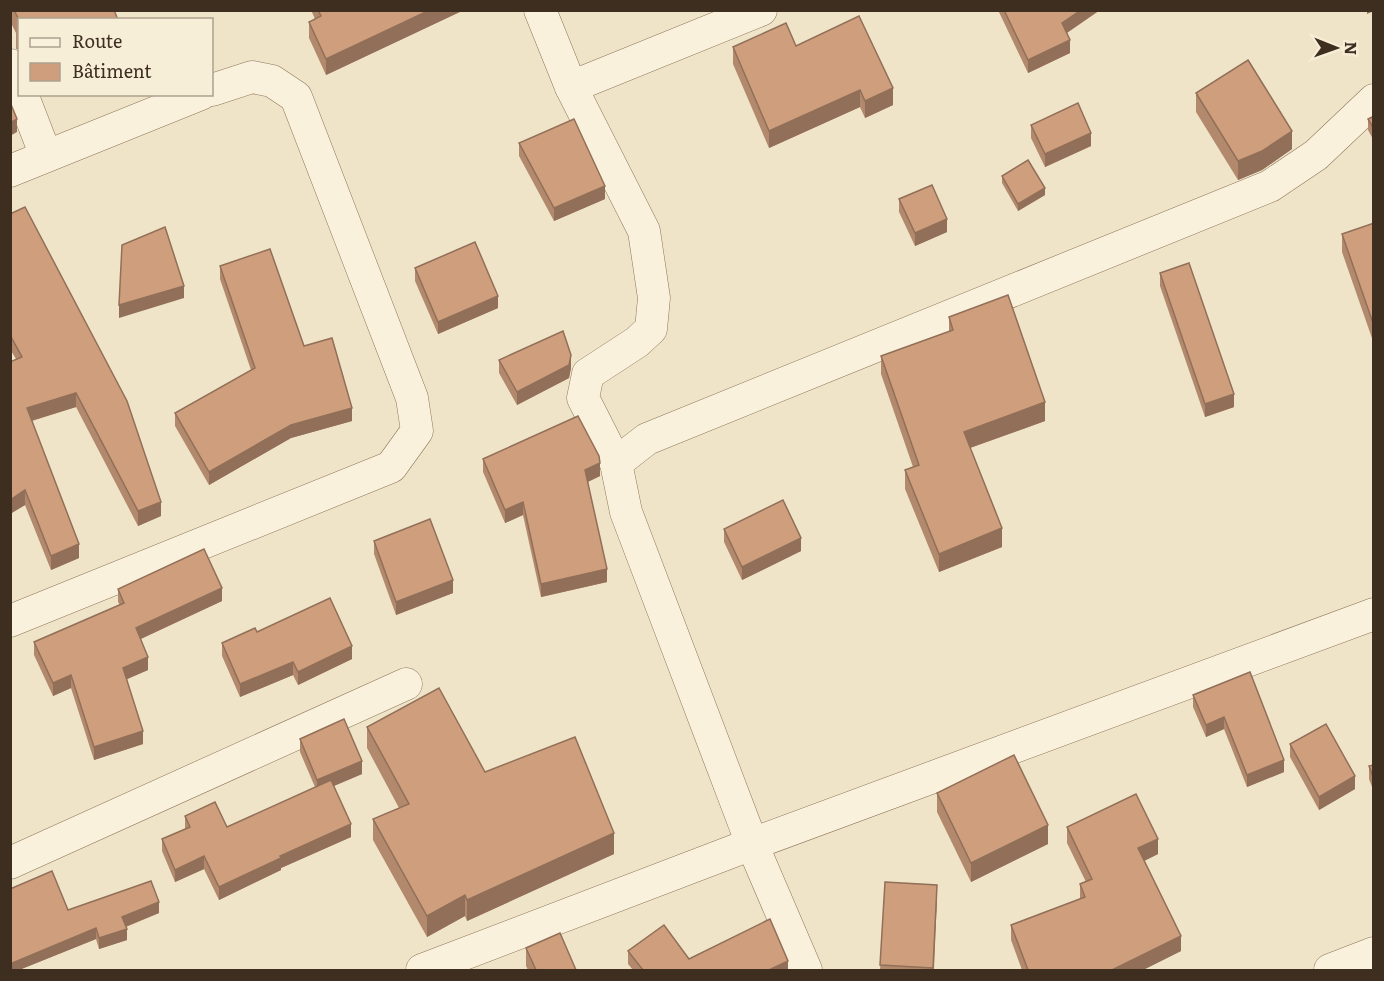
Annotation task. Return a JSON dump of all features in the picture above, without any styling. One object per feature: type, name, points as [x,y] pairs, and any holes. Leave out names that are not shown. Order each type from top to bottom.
[{"type":"street","points":[[540,10],[571,87],[644,231],[654,298],[651,329],[637,342],[588,374],[583,398],[616,463],[626,512],[752,844],[806,970]]},
{"type":"street","points":[[571,87],[761,10]]},
{"type":"street","points":[[10,65],[18,83]]},
{"type":"street","points":[[10,621],[391,467],[417,431],[412,398],[296,97],[272,81],[252,77],[213,90]]},
{"type":"street","points":[[23,96],[46,156]]},
{"type":"street","points":[[10,171],[196,96]]},
{"type":"street","points":[[616,463],[647,439],[1270,186],[1316,155],[1374,100]]},
{"type":"street","points":[[422,970],[752,844],[1374,614]]},
{"type":"street","points":[[10,863],[406,684]]},
{"type":"street","points":[[1330,970],[1374,953]]},
{"type":"building","points":[[14,10],[114,10],[117,18],[18,18]]},
{"type":"building","points":[[318,10],[430,10],[326,59],[309,22],[321,16]]},
{"type":"building","points":[[1004,10],[1081,10],[1062,23],[1070,40],[1028,60]]},
{"type":"building","points":[[859,16],[893,88],[865,101],[860,90],[769,131],[733,47],[786,23],[796,46]]},
{"type":"building","points":[[1248,60],[1292,131],[1262,151],[1238,161],[1196,93]]},
{"type":"building","points":[[10,102],[17,119],[10,123]]},
{"type":"building","points":[[1078,103],[1091,133],[1045,154],[1031,125]]},
{"type":"building","points":[[1374,116],[1374,129],[1368,119]]},
{"type":"building","points":[[574,119],[605,186],[554,208],[519,143]]},
{"type":"building","points":[[1028,160],[1045,188],[1018,204],[1002,176]]},
{"type":"building","points":[[932,185],[947,219],[915,233],[899,199]]},
{"type":"building","points":[[25,207],[127,401],[161,502],[138,511],[76,393],[27,408],[79,544],[51,556],[25,490],[10,500],[10,362],[22,357],[10,335],[10,214]]},
{"type":"building","points":[[1374,223],[1374,326],[1342,234]]},
{"type":"building","points":[[165,227],[184,286],[119,305],[122,245]]},
{"type":"building","points":[[475,242],[498,296],[438,322],[415,268]]},
{"type":"building","points":[[270,249],[304,346],[332,338],[352,408],[291,425],[209,472],[175,413],[255,368],[220,266]]},
{"type":"building","points":[[1189,263],[1234,394],[1205,404],[1160,273]]},
{"type":"building","points":[[1008,295],[1045,402],[964,432],[1002,528],[939,554],[905,470],[919,465],[881,356],[953,330],[949,317]]},
{"type":"building","points":[[563,331],[571,355],[569,365],[517,392],[499,360]]},
{"type":"building","points":[[578,416],[599,456],[600,463],[585,470],[607,569],[541,584],[523,502],[505,510],[483,459]]},
{"type":"building","points":[[783,500],[801,538],[742,567],[724,529]]},
{"type":"building","points":[[430,519],[453,580],[396,602],[374,541]]},
{"type":"building","points":[[204,549],[222,588],[136,628],[148,657],[123,668],[143,731],[94,747],[71,675],[53,683],[34,642],[124,603],[118,589]]},
{"type":"building","points":[[330,598],[352,646],[298,672],[293,662],[240,684],[222,643],[255,628],[257,632]]},
{"type":"building","points":[[1250,672],[1284,760],[1247,775],[1224,717],[1206,725],[1193,695]]},
{"type":"building","points":[[439,688],[485,772],[575,737],[614,833],[467,900],[465,895],[427,916],[373,819],[409,804],[367,727]]},
{"type":"building","points":[[344,719],[362,761],[317,780],[300,739]]},
{"type":"building","points":[[1326,724],[1355,776],[1319,797],[1290,744]]},
{"type":"building","points":[[1014,755],[1048,825],[971,863],[937,793]]},
{"type":"building","points":[[1374,765],[1374,779],[1369,766]]},
{"type":"building","points":[[331,780],[351,824],[219,887],[204,856],[175,870],[162,839],[190,827],[185,816],[215,802],[227,827]]},
{"type":"building","points":[[1136,794],[1158,839],[1138,848],[1181,936],[1112,970],[1028,970],[1011,925],[1085,897],[1080,884],[1092,879],[1067,827]]},
{"type":"building","points":[[52,871],[68,910],[151,881],[159,902],[122,917],[127,929],[99,938],[96,928],[10,964],[10,889]]},
{"type":"building","points":[[885,882],[937,885],[933,968],[880,965]]},
{"type":"building","points":[[770,919],[788,961],[769,970],[643,970],[628,951],[664,925],[689,959]]},
{"type":"building","points":[[560,933],[576,970],[536,970],[526,948]]}]
